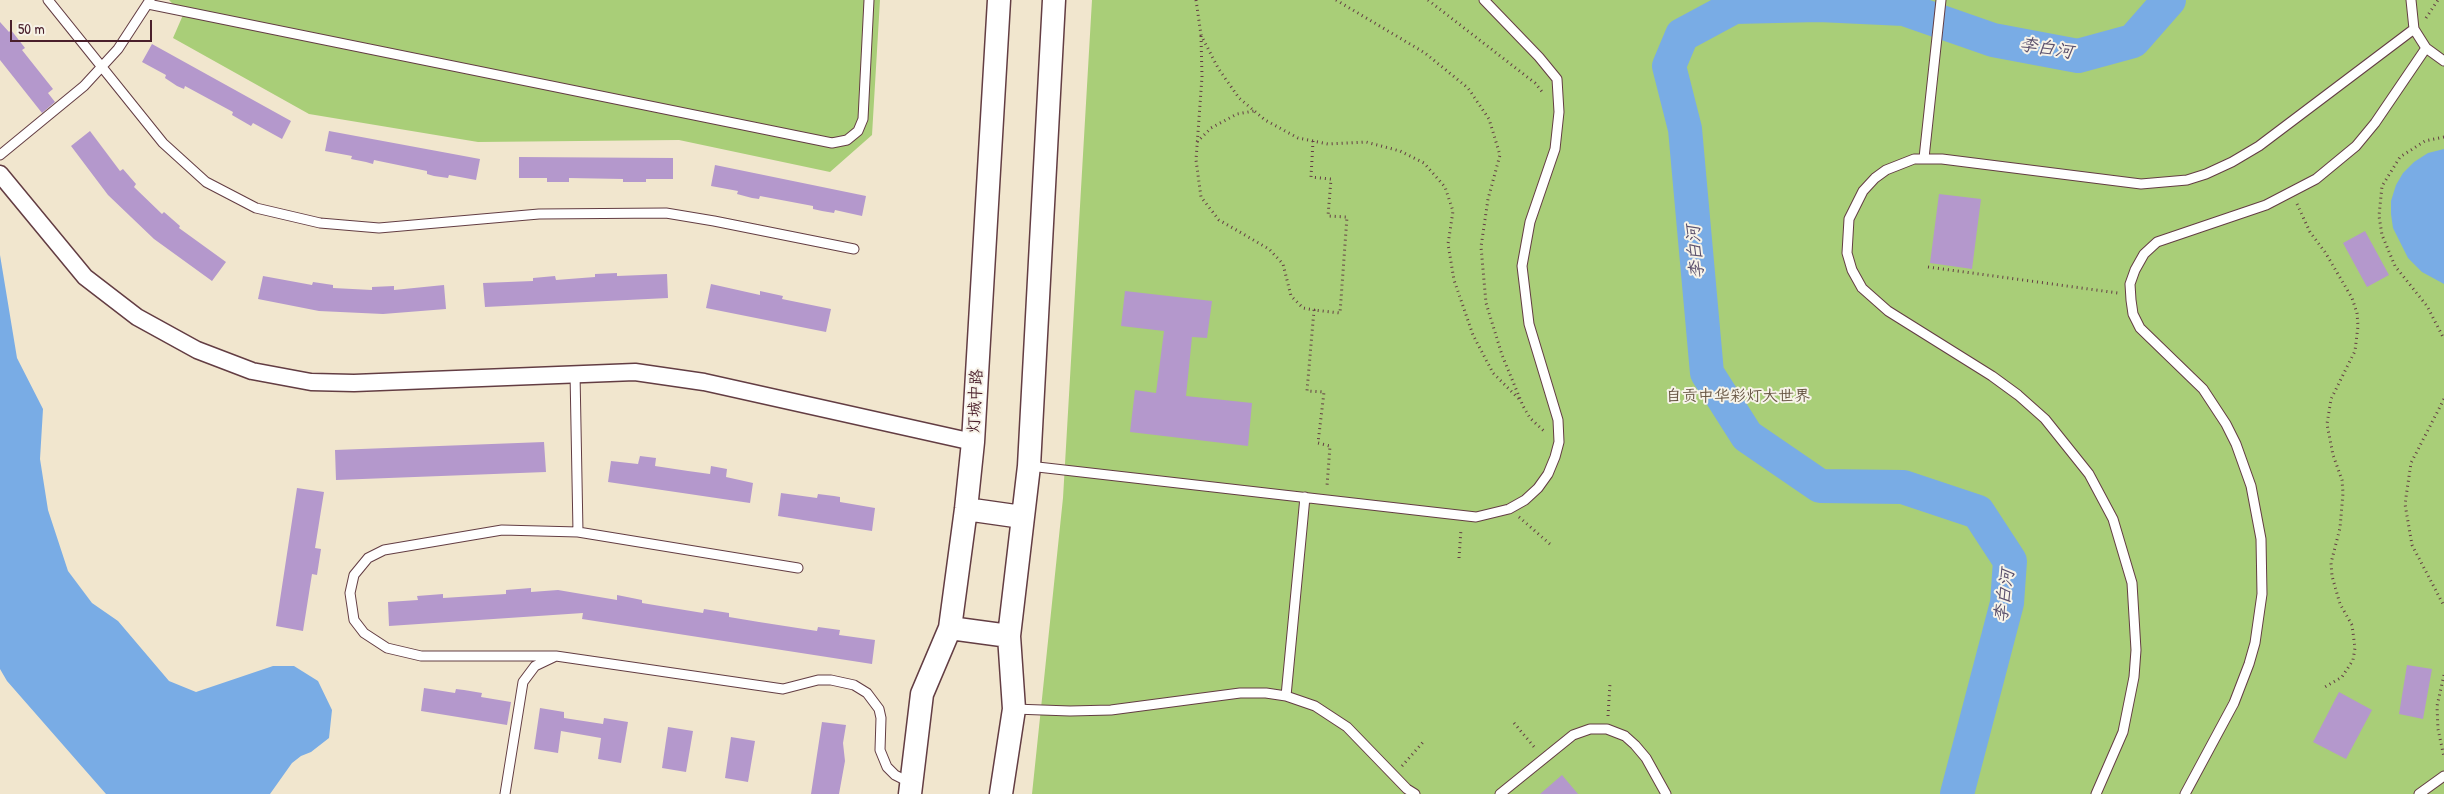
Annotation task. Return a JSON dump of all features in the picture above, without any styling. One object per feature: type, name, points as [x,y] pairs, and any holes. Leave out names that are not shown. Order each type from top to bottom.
[{"type":"main road","name":"灯城中路","points":[[911,789],[922,694],[950,628],[966,509],[973,442],[999,0]]},
{"type":"main road","points":[[1001,794],[1014,709],[1009,636],[1029,466],[1054,0]]},
{"type":"main road","points":[[966,509],[1022,517]]},
{"type":"main road","points":[[950,628],[1009,636]]},
{"type":"street","points":[[0,174],[85,277],[137,317],[197,350],[252,371],[310,382],[354,383],[635,372],[704,382],[973,442]]},
{"type":"lane","points":[[48,0],[163,143],[193,172],[218,189],[245,203],[292,218],[345,226],[379,228],[539,214],[666,214],[714,221],[854,250]]},
{"type":"lane","points":[[0,155],[66,104],[118,49],[149,2],[832,143],[847,140],[858,131],[863,119],[869,0]]},
{"type":"lane","points":[[1029,466],[1462,516],[1484,516],[1510,509],[1525,500],[1538,488],[1548,474],[1558,442],[1558,420],[1529,324],[1522,266],[1530,222],[1555,149],[1559,112],[1556,79],[1540,57],[1484,0]]},
{"type":"lane","points":[[1924,158],[1941,0]]},
{"type":"lane","points":[[2411,0],[2414,29],[2426,48],[2444,61]]},
{"type":"lane","points":[[2096,794],[2123,732],[2134,677],[2136,650],[2132,583],[2113,519],[2089,474],[2045,419],[2018,395],[1992,376],[1880,306],[1862,288],[1852,270],[1848,253],[1848,227],[1855,204],[1863,190],[1886,170],[1914,159],[1924,158],[2119,183],[2163,184],[2187,180],[2232,162],[2259,146],[2414,29]]},
{"type":"lane","points":[[2185,794],[2234,703],[2249,664],[2255,643],[2262,594],[2261,539],[2251,486],[2236,444],[2226,424],[2202,389],[2140,328],[2133,314],[2130,284],[2144,254],[2157,242],[2266,205],[2316,180],[2356,146],[2375,123],[2426,48]]},
{"type":"lane","points":[[575,373],[578,532]]},
{"type":"lane","points":[[1286,696],[1306,497]]},
{"type":"lane","points":[[798,568],[578,532],[502,530],[384,550],[373,555],[360,566],[354,575],[350,593],[352,614],[360,630],[387,648],[403,653],[421,656],[574,657],[783,689],[818,680],[831,680],[854,685],[867,692],[879,709],[881,718],[880,750],[887,767],[911,789]]},
{"type":"lane","points":[[505,794],[523,682],[535,666],[556,656]]},
{"type":"lane","points":[[1014,709],[1111,710],[1240,693],[1266,693],[1286,696],[1315,706],[1347,727],[1394,776],[1415,794]]},
{"type":"lane","points":[[1500,794],[1573,735],[1590,730],[1607,729],[1625,736],[1635,745],[1646,758],[1666,794]]},
{"type":"lane","points":[[2419,794],[2444,776]]},
{"type":"path","points":[[1196,0],[1201,35],[1202,77],[1196,160],[1201,197],[1219,220],[1269,249],[1283,264],[1291,296],[1303,308],[1340,313],[1347,217],[1328,216],[1331,179],[1311,177],[1313,141]]},
{"type":"path","points":[[1336,0],[1425,53],[1468,88],[1488,119],[1500,155],[1488,199],[1481,247],[1486,303],[1502,355],[1520,400],[1530,418],[1541,430],[1558,442]]},
{"type":"path","points":[[1428,0],[1535,83],[1559,112]]},
{"type":"path","points":[[1201,35],[1218,68],[1239,98],[1265,120],[1298,138],[1328,144],[1366,142],[1400,150],[1424,163],[1445,188],[1453,212],[1448,244],[1454,280],[1473,335],[1493,372],[1520,400]]},
{"type":"path","points":[[1197,143],[1211,128],[1237,114],[1254,111]]},
{"type":"path","points":[[2444,138],[2425,141],[2400,157],[2382,186],[2379,216],[2382,235],[2395,266],[2427,306],[2444,339]]},
{"type":"path","points":[[2294,192],[2298,211],[2352,298],[2357,313],[2358,326],[2355,351],[2331,399],[2327,424],[2331,447],[2342,480],[2343,493],[2340,528],[2331,563],[2332,576],[2340,604],[2352,624],[2355,648],[2353,660],[2342,678],[2325,687]]},
{"type":"path","points":[[1928,267],[2130,294]]},
{"type":"path","points":[[1314,310],[1307,390],[1324,392],[1318,443],[1330,446],[1325,499]]},
{"type":"path","points":[[2444,399],[2411,463],[2405,504],[2412,545],[2444,606]]},
{"type":"path","points":[[1510,509],[1551,545]]},
{"type":"path","points":[[1459,558],[1462,516]]},
{"type":"path","points":[[2444,675],[2437,706],[2438,729],[2444,757]]},
{"type":"path","points":[[1607,729],[1610,683]]},
{"type":"path","points":[[1514,723],[1544,758]]},
{"type":"path","points":[[1394,776],[1425,740]]},
{"type":"green space","points":[[169,0],[880,0],[872,135],[830,172],[679,140],[478,142],[309,114],[173,38],[183,15]]},
{"type":"green space","name":"自贡中华彩灯大世界","points":[[1092,0],[2444,0],[2444,794],[1032,794],[1063,498]]},
{"type":"water","points":[[2444,149],[2444,284],[2422,272],[2408,258],[2393,228],[2391,201],[2396,185],[2403,173],[2414,162],[2428,153]]},
{"type":"water","points":[[0,255],[17,358],[43,409],[40,459],[48,510],[68,571],[92,603],[118,621],[169,681],[196,692],[273,666],[294,666],[318,681],[332,710],[329,738],[311,752],[301,756],[292,763],[270,794],[106,794],[7,681],[0,669]]},
{"type":"building","points":[[0,22],[9,32],[11,30],[25,48],[22,50],[53,89],[48,93],[55,102],[42,113],[0,60]]},
{"type":"building","points":[[152,44],[291,121],[282,139],[253,123],[251,126],[232,115],[233,112],[185,86],[184,89],[177,86],[165,78],[166,75],[142,62]]},
{"type":"building","points":[[90,131],[120,171],[123,169],[136,184],[134,187],[162,214],[164,212],[180,226],[179,228],[226,262],[212,281],[154,239],[108,195],[71,146]]},
{"type":"building","points":[[329,131],[480,159],[476,180],[449,175],[448,178],[434,176],[427,174],[427,171],[374,160],[373,164],[351,159],[352,156],[325,151]]},
{"type":"building","points":[[519,157],[673,158],[673,179],[646,179],[646,182],[623,182],[623,179],[569,178],[569,182],[547,182],[547,178],[519,178]]},
{"type":"building","points":[[715,165],[866,196],[862,216],[835,210],[834,213],[822,211],[813,209],[813,206],[760,196],[759,199],[752,198],[737,194],[738,191],[711,186]]},
{"type":"building","points":[[1939,194],[1981,199],[1972,269],[1930,263]]},
{"type":"building","points":[[2365,231],[2389,275],[2367,287],[2343,243]]},
{"type":"building","points":[[617,273],[617,276],[667,274],[668,298],[485,307],[483,283],[533,281],[533,278],[555,276],[556,280],[595,277],[595,274]]},
{"type":"building","points":[[263,276],[312,285],[313,282],[333,285],[333,288],[372,290],[372,287],[394,286],[394,290],[444,285],[446,309],[383,314],[319,311],[258,299]]},
{"type":"building","points":[[711,284],[760,295],[760,291],[783,296],[782,299],[831,309],[826,332],[706,308]]},
{"type":"building","points":[[1125,291],[1212,301],[1207,338],[1192,337],[1186,396],[1252,403],[1248,446],[1130,432],[1135,390],[1156,393],[1164,331],[1121,326]]},
{"type":"building","points":[[544,442],[546,472],[336,480],[335,450]]},
{"type":"building","points":[[640,456],[656,458],[655,466],[688,471],[710,474],[711,466],[727,469],[726,477],[753,483],[750,503],[608,482],[611,461],[638,464]]},
{"type":"building","points":[[297,488],[324,492],[315,548],[321,549],[317,575],[312,574],[303,631],[276,626]]},
{"type":"building","points":[[781,493],[817,498],[818,494],[834,496],[840,497],[840,502],[875,508],[872,531],[778,516]]},
{"type":"building","points":[[531,588],[531,592],[558,590],[617,600],[617,595],[642,600],[642,603],[703,613],[704,609],[729,613],[729,617],[759,622],[817,631],[818,627],[840,630],[839,635],[875,640],[872,664],[582,619],[583,613],[389,626],[388,602],[418,600],[417,596],[443,594],[443,598],[506,594],[506,590]]},
{"type":"building","points":[[2407,665],[2432,669],[2423,719],[2399,714]]},
{"type":"building","points":[[424,688],[455,693],[456,689],[464,690],[482,693],[481,697],[511,702],[507,725],[421,711]]},
{"type":"building","points":[[2339,692],[2372,710],[2346,759],[2313,742]]},
{"type":"building","points":[[540,708],[564,712],[564,718],[603,724],[604,718],[628,722],[621,763],[598,759],[601,738],[561,731],[558,753],[534,749]]},
{"type":"building","points":[[822,722],[846,725],[843,743],[845,761],[839,794],[811,794]]},
{"type":"building","points":[[668,727],[693,731],[686,772],[662,768]]},
{"type":"building","points":[[731,737],[755,741],[748,782],[725,778]]},
{"type":"building","points":[[1562,775],[1578,794],[1540,794]]},
{"type":"waterway","name":"李白河","points":[[1957,794],[2007,603],[2010,561],[1978,512],[1903,487],[1820,486],[1747,436],[1707,373],[1685,129],[1669,66],[1682,35],[1734,7],[1819,5],[1904,9],[1993,40],[2078,56],[2133,41],[2169,0]]}]
